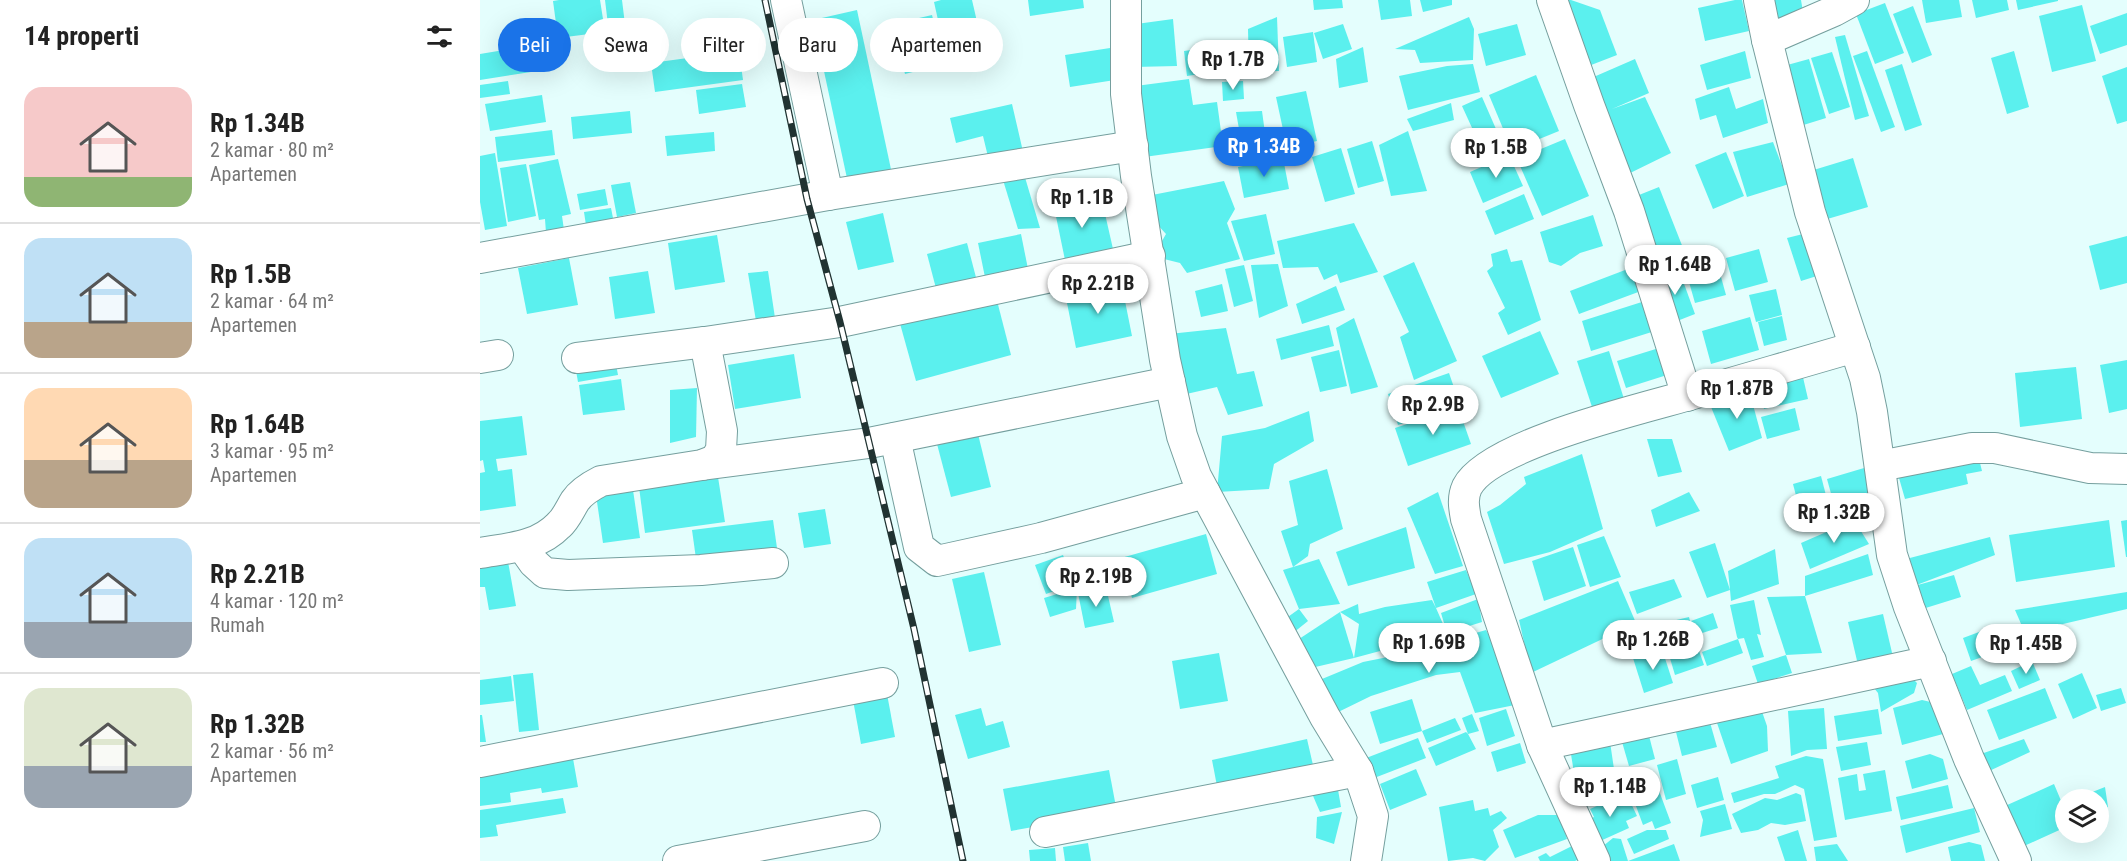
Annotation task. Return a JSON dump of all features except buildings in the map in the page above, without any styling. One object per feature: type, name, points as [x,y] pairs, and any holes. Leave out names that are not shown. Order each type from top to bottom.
[{"type":"street","points":[[786,0],[828,195]]},
{"type":"street","points":[[1126,0],[1126,94],[1132,146],[1170,382],[1182,436],[1196,476],[1325,717],[1359,771],[1372,816],[1366,861]]},
{"type":"street","points":[[1552,0],[1588,105],[1629,211],[1687,396]]},
{"type":"street","points":[[1759,0],[1810,213],[1856,347],[1872,412],[1892,555],[1909,607],[1970,759],[2016,861]]},
{"type":"street","points":[[1767,40],[1854,0]]},
{"type":"street","points":[[480,258],[828,195],[1132,146]]},
{"type":"street","points":[[577,358],[705,342],[840,321],[1150,256]]},
{"type":"street","points":[[702,465],[715,460],[721,450],[722,431],[705,342]]},
{"type":"street","points":[[1595,861],[1542,745],[1466,519],[1463,500],[1468,486],[1493,462],[1537,442],[1598,420],[1856,347]]},
{"type":"street","points":[[480,553],[522,546],[544,538],[561,524],[576,499],[601,481],[869,443],[1170,382]]},
{"type":"street","points":[[895,438],[919,547],[938,561],[1041,538],[1206,493]]},
{"type":"street","points":[[1880,466],[1972,448],[1995,447],[2091,468],[2127,469]]},
{"type":"street","points":[[522,546],[534,563],[545,573],[568,575],[701,570],[773,563]]},
{"type":"street","points":[[1542,745],[1931,661]]},
{"type":"street","points":[[480,762],[883,682]]},
{"type":"street","points":[[1045,832],[1359,771]]},
{"type":"street","points":[[678,861],[865,826]]},
{"type":"railway","points":[[765,0],[807,199],[840,322],[914,629],[963,861]]}]
